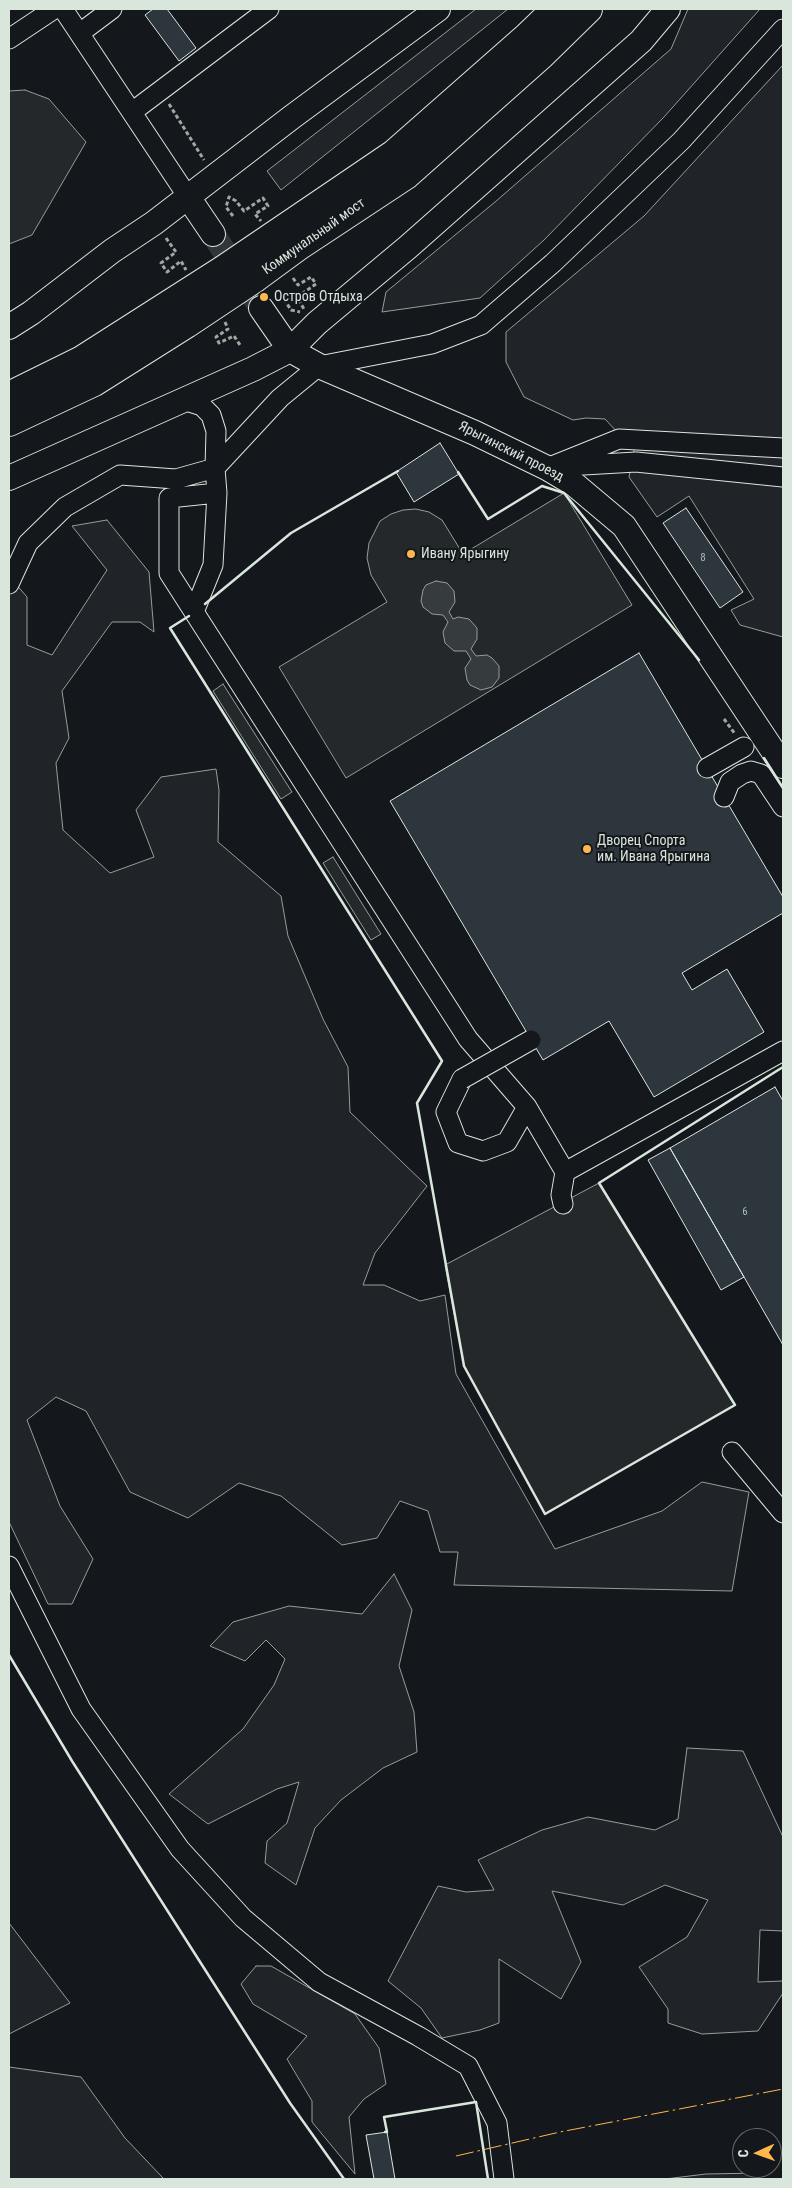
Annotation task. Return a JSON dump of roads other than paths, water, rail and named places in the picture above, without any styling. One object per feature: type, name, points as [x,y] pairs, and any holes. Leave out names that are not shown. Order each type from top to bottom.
[{"type":"highway","name":"Коммунальный мост","points":[[9,396],[82,360],[223,270],[394,154],[527,37],[556,9]]},
{"type":"highway","name":"Коммунальный мост","points":[[9,422],[94,382],[186,324],[406,175],[541,55],[588,9]]},
{"type":"main road","points":[[9,327],[31,313],[112,251],[154,223],[292,117],[438,9]]},
{"type":"main road","points":[[9,478],[253,369],[290,350],[317,323],[408,247],[641,41],[668,9]]},
{"type":"main road","points":[[188,197],[213,234]]},
{"type":"main road","points":[[261,308],[290,350]]},
{"type":"main road","name":"Ярыгинский проезд","points":[[290,350],[319,366],[475,432],[547,468],[574,484],[624,526],[783,766]]},
{"type":"lane","points":[[9,39],[54,9]]},
{"type":"lane","points":[[63,9],[188,197]]},
{"type":"lane","points":[[80,32],[112,9]]},
{"type":"lane","points":[[132,112],[269,9]]},
{"type":"lane","points":[[9,584],[28,543],[65,507],[120,475],[176,479],[215,468],[280,398],[319,366],[432,344],[481,326],[554,264],[681,142],[783,28]]},
{"type":"lane","points":[[183,400],[202,406],[211,415],[216,431],[215,468],[217,493],[214,564],[194,612]]},
{"type":"lane","points":[[547,468],[619,439],[783,448]]},
{"type":"lane","points":[[547,468],[636,462],[783,478]]},
{"type":"lane","points":[[217,493],[169,498],[169,574],[468,1039],[527,1107],[564,1172],[561,1195],[563,1204]]},
{"type":"lane","points":[[707,768],[744,747]]},
{"type":"lane","points":[[724,797],[730,782],[742,774],[751,772],[761,774],[783,806]]},
{"type":"lane","points":[[527,1107],[507,1142],[483,1151],[458,1143],[446,1112],[462,1079],[531,1040]]},
{"type":"lane","points":[[564,1172],[783,1051]]},
{"type":"lane","points":[[732,1452],[783,1513]]},
{"type":"lane","points":[[9,1566],[81,1709],[180,1849],[243,1918],[319,1982],[418,2036],[468,2066],[497,2123],[504,2179]]},
{"type":"tunnel","points":[[213,234],[261,308]]},
{"type":"place","name":"Остров Отдыха","points":[[264,297]]},
{"type":"place","name":"Ивану Ярыгину","points":[[411,554]]},
{"type":"place","name":"Дворец Спорта им. Ивана Ярыгина","points":[[587,849]]}]
